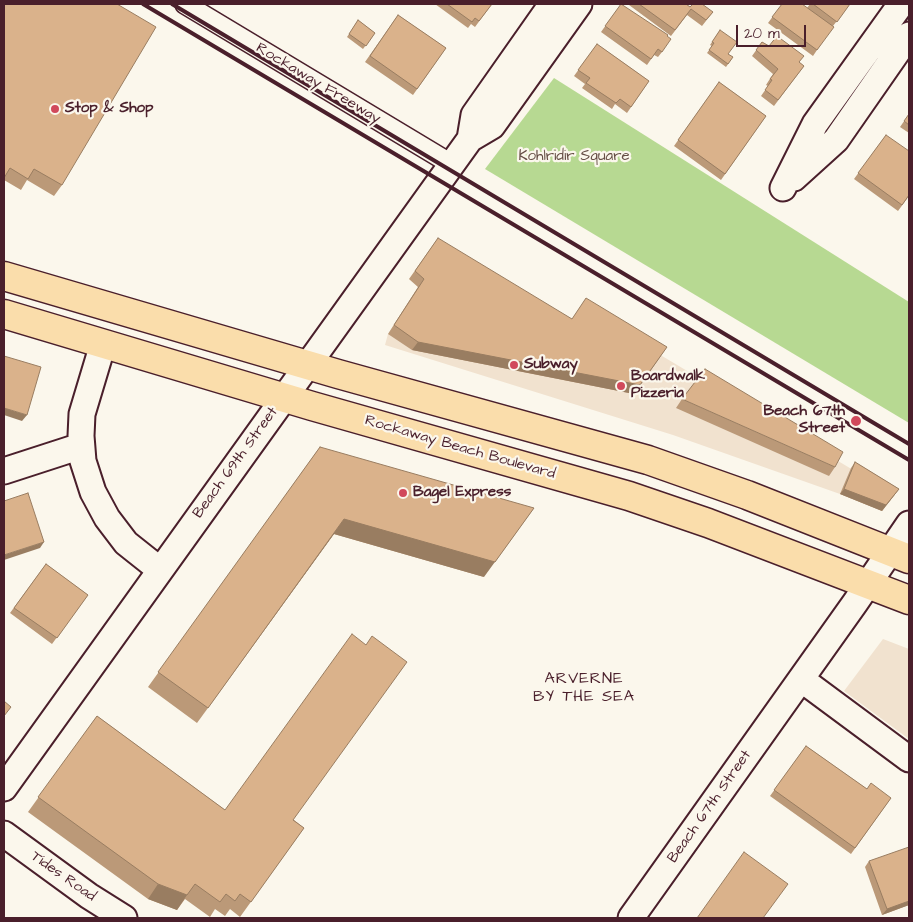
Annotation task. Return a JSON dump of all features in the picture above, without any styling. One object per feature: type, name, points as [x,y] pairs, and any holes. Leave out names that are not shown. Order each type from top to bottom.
[{"type":"main road","points":[[4,276],[307,365],[648,460],[728,488],[900,555]]},
{"type":"main road","name":"Rockaway Beach Boulevard","points":[[4,314],[283,398],[592,485],[708,523],[909,600]]},
{"type":"main road","points":[[592,485],[605,448]]},
{"type":"street","name":"Rockaway Freeway","points":[[184,4],[451,164]]},
{"type":"street","name":"Beach 69th Street","points":[[470,139],[474,115],[552,4]]},
{"type":"street","name":"Beach 69th Street","points":[[4,788],[451,164],[470,139],[492,126],[579,4]]},
{"type":"street","points":[[900,4],[815,124],[783,188],[836,140],[909,35]]},
{"type":"street","points":[[103,344],[82,414],[81,446],[83,461],[91,484],[107,518],[126,543],[160,570]]},
{"type":"street","points":[[4,471],[81,446]]},
{"type":"street","name":"Beach 67th Street","points":[[631,918],[868,583],[900,555],[909,524]]},
{"type":"street","points":[[801,679],[909,759]]},
{"type":"street","name":"Tides Road","points":[[4,834],[89,896],[124,918]]},
{"type":"shaded area","points":[[409,279],[566,327],[580,307],[895,495],[882,511],[840,494],[673,435],[385,345],[388,334],[418,287]]},
{"type":"shaded area","points":[[883,639],[909,649],[909,739],[844,691]]},
{"type":"green space","name":"Kohlridir Square","points":[[554,78],[909,302],[909,423],[485,169]]},
{"type":"building","name":"Stop & Shop","points":[[4,4],[117,4],[156,27],[62,185],[34,169],[28,179],[10,168],[4,178]]},
{"type":"building","points":[[447,4],[492,4],[479,21],[475,18],[472,22]]},
{"type":"building","points":[[621,4],[668,35],[671,39],[662,52],[658,49],[651,59],[605,26]]},
{"type":"building","points":[[639,4],[686,4],[690,7],[693,4],[702,4],[713,12],[706,20],[691,9],[675,30]]},
{"type":"building","points":[[782,4],[802,4],[834,27],[817,50],[772,17]]},
{"type":"building","points":[[813,4],[850,4],[837,22]]},
{"type":"building","points":[[398,15],[446,48],[417,89],[370,56]]},
{"type":"building","points":[[358,20],[375,33],[366,46],[349,34]]},
{"type":"building","points":[[720,30],[737,42],[728,54],[733,57],[728,64],[709,50]]},
{"type":"building","points":[[777,36],[804,56],[799,62],[804,66],[778,100],[765,90],[772,80],[770,79],[778,69],[756,50],[762,42],[769,46]]},
{"type":"building","points":[[597,44],[649,81],[631,107],[620,99],[616,103],[586,83],[590,78],[578,70]]},
{"type":"building","points":[[719,82],[766,116],[725,174],[678,140]]},
{"type":"building","points":[[909,114],[909,125],[904,121]]},
{"type":"building","points":[[886,135],[909,151],[909,195],[902,205],[858,173]]},
{"type":"building","points":[[438,238],[572,319],[586,298],[667,347],[640,385],[418,342],[394,325],[424,279],[415,271]]},
{"type":"building","points":[[4,356],[41,367],[27,415],[4,408]]},
{"type":"building","points":[[705,369],[843,452],[835,467],[682,399]]},
{"type":"building","points":[[320,447],[534,508],[495,562],[344,519],[208,708],[158,672]]},
{"type":"building","points":[[855,462],[899,489],[886,505],[844,489]]},
{"type":"building","points":[[28,493],[44,542],[4,555],[4,501]]},
{"type":"building","points":[[46,564],[88,595],[57,638],[14,608]]},
{"type":"building","points":[[352,634],[366,645],[372,636],[407,662],[293,820],[304,828],[251,902],[240,894],[235,901],[226,894],[220,902],[195,884],[187,895],[158,884],[38,797],[97,716],[225,810]]},
{"type":"building","points":[[4,701],[11,707],[4,716]]},
{"type":"building","points":[[806,746],[867,789],[871,783],[891,798],[855,848],[774,790]]},
{"type":"building","points":[[909,847],[909,901],[887,909],[869,861]]},
{"type":"building","points":[[744,852],[788,884],[763,918],[697,918]]},
{"type":"railway","points":[[143,4],[909,460]]},
{"type":"railway","points":[[172,4],[909,444]]},
{"type":"place","name":"Stop & Shop","points":[[55,109]]},
{"type":"place","name":"Subway","points":[[514,365]]},
{"type":"place","name":"Boardwalk Pizzeria","points":[[621,386]]},
{"type":"place","name":"Beach 67th Street","points":[[856,421]]},
{"type":"place","name":"Bagel Express","points":[[403,493]]},
{"type":"district","name":"ARVERNE BY THE SEA","points":[[584,689]]}]
